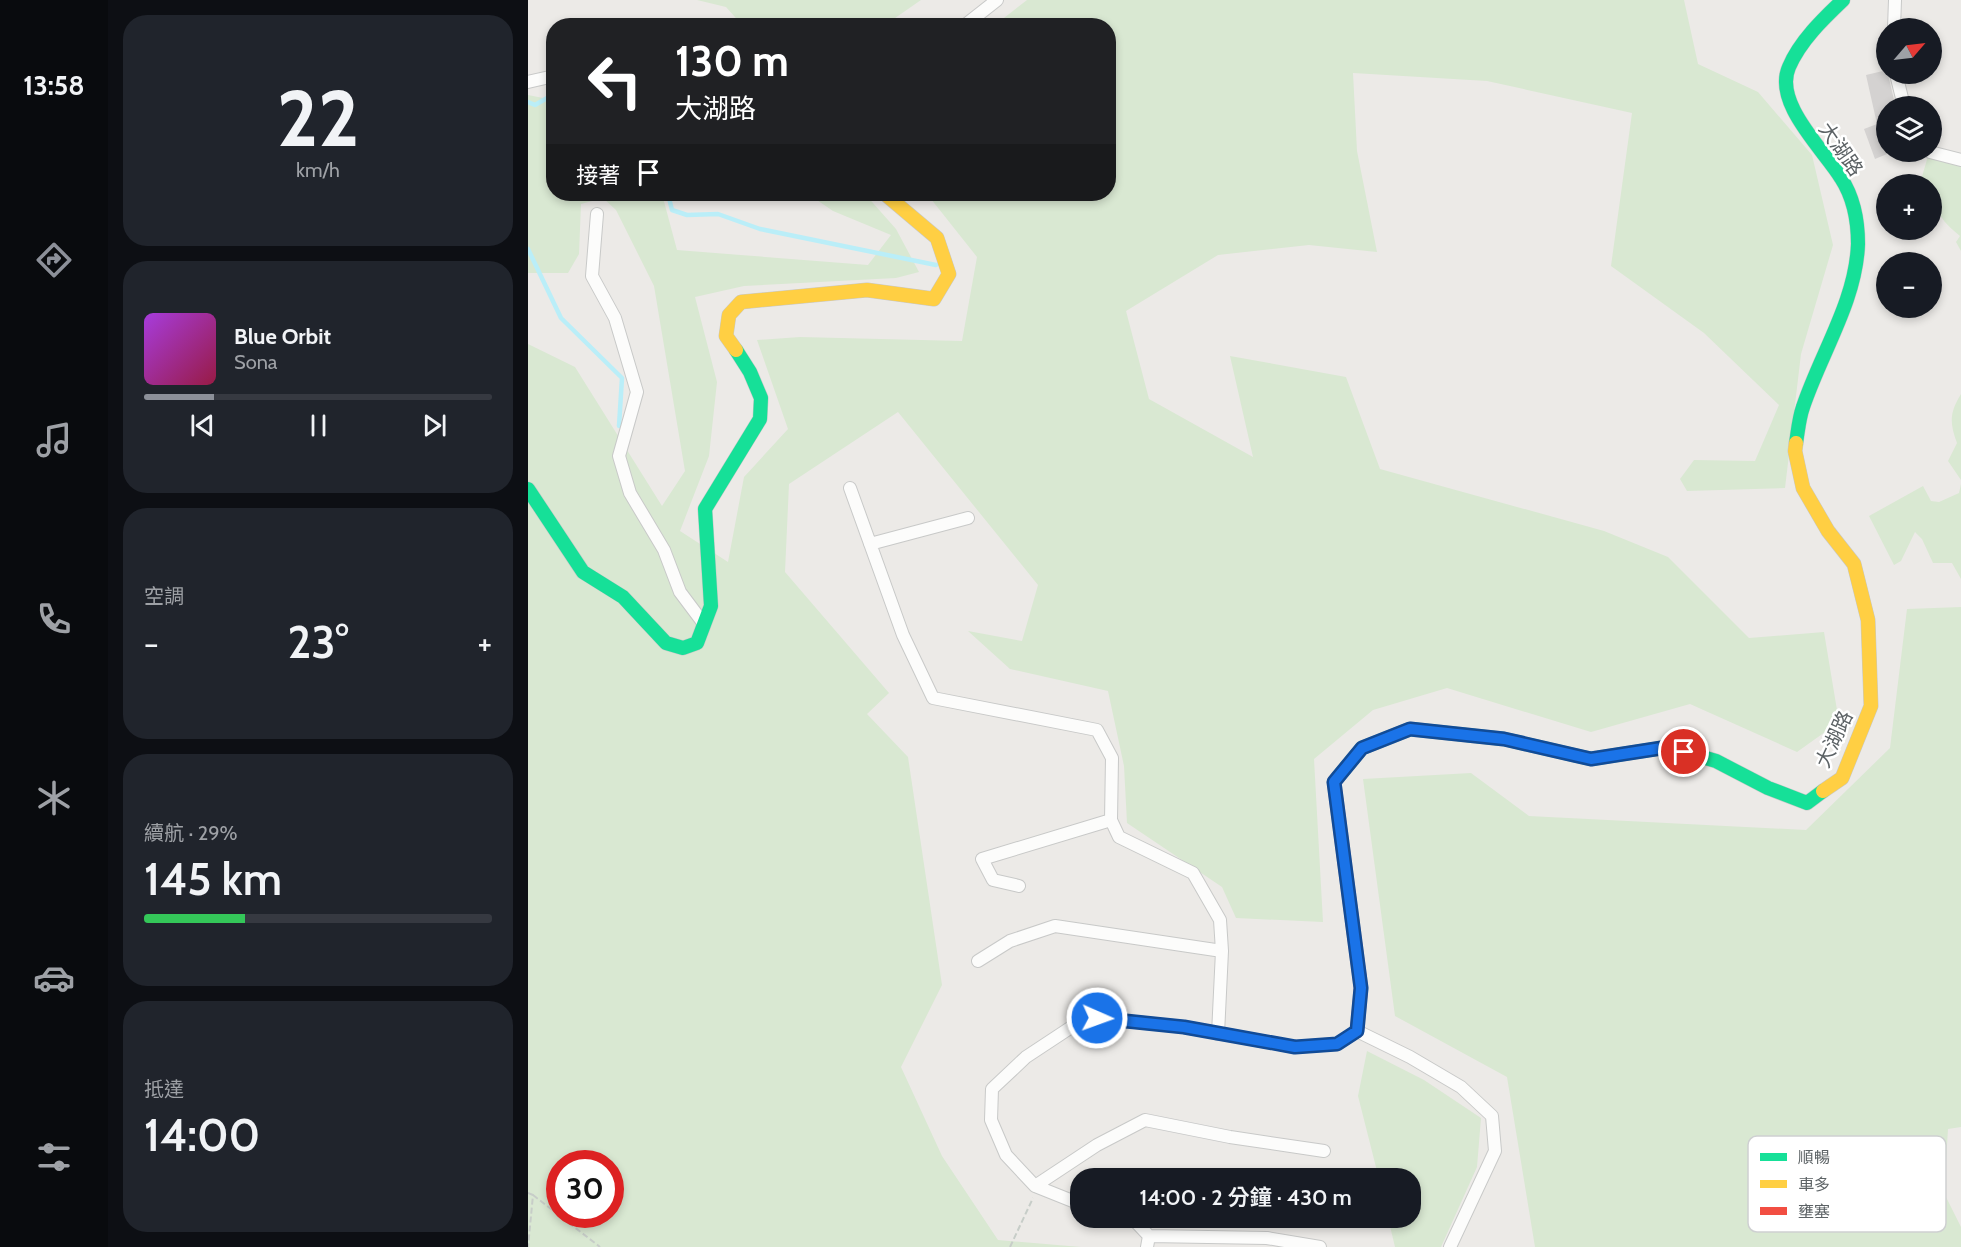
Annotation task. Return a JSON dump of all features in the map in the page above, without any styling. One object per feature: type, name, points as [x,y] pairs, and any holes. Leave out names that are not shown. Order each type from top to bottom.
[{"type":"street","points":[[974,18],[998,0]]},
{"type":"street","name":"大湖路","points":[[1357,1031],[1361,988],[1334,782],[1362,748],[1410,729],[1504,739],[1591,759],[1668,747],[1716,761],[1768,788],[1807,802],[1842,778],[1871,706],[1868,620],[1854,564],[1828,531],[1803,488],[1795,451],[1802,409],[1855,278],[1858,242],[1855,207],[1842,178],[1802,126],[1786,90],[1788,68],[1818,24],[1843,0]]},
{"type":"street","points":[[1894,18],[1895,0]]},
{"type":"street","points":[[528,82],[546,78]]},
{"type":"street","points":[[1942,156],[1961,160]]},
{"type":"street","points":[[528,489],[583,572],[623,597],[666,643],[683,648],[697,643],[711,606],[705,509],[760,419],[761,398],[750,372],[726,336],[729,315],[741,302],[782,300],[867,290],[934,299],[949,274],[937,238],[893,201]]},
{"type":"street","points":[[597,214],[592,276],[615,318],[637,392],[619,456],[630,493],[664,550],[680,592],[704,624]]},
{"type":"street","points":[[850,488],[903,635],[933,698],[1097,730],[1112,758],[1111,820],[1119,837],[1192,873],[1220,920],[1222,951],[1218,1034]]},
{"type":"street","points":[[870,544],[968,518]]},
{"type":"street","points":[[1019,886],[993,880],[982,859],[1111,820]]},
{"type":"street","points":[[978,961],[1010,941],[1054,926],[1222,951]]},
{"type":"street","points":[[1070,1201],[1035,1190],[1006,1155],[991,1120],[992,1089],[1026,1057],[1077,1024],[1097,1018],[1138,1021],[1295,1047],[1337,1044],[1357,1031],[1410,1057],[1461,1087],[1491,1116],[1495,1151],[1450,1247]]},
{"type":"street","points":[[1035,1190],[1097,1144],[1145,1120],[1230,1137],[1324,1151]]},
{"type":"street","points":[[1139,1228],[1148,1242],[1267,1238],[1320,1247]]},
{"type":"path","points":[[1010,1247],[1035,1190]]},
{"type":"path","points":[[528,1193],[600,1247]]},
{"type":"path","points":[[528,1247],[533,1195]]},
{"type":"green space","points":[[697,0],[921,0],[895,18],[736,18],[726,7]]},
{"type":"green space","points":[[1027,0],[1684,0],[1698,64],[1758,92],[1812,155],[1833,245],[1801,354],[1785,488],[1687,491],[1680,479],[1694,460],[1755,461],[1779,405],[1704,333],[1611,266],[1632,113],[1487,81],[1353,73],[1357,151],[1377,252],[1309,245],[1218,255],[1126,311],[1149,399],[1253,457],[1230,356],[1346,377],[1380,469],[1604,531],[1668,557],[1749,638],[1824,632],[1839,722],[1797,752],[1690,704],[1591,732],[1447,688],[1373,710],[1314,759],[1323,922],[1236,918],[1222,887],[1127,823],[1124,766],[1108,691],[1010,669],[968,631],[1022,641],[1038,585],[898,412],[789,484],[785,572],[889,693],[867,714],[908,757],[942,985],[901,1067],[942,1156],[998,1240],[1081,1247],[528,1247],[528,344],[575,367],[662,506],[685,471],[654,286],[616,210],[606,201],[664,201],[677,250],[868,265],[891,235],[833,211],[818,201],[871,201],[896,229],[919,272],[896,278],[744,286],[695,297],[717,382],[709,456],[680,531],[728,562],[744,477],[788,429],[757,340],[800,337],[962,341],[977,257],[933,201],[1116,201],[1116,18],[1004,18]]},
{"type":"green space","points":[[528,95],[546,99],[546,201],[592,201],[581,204],[579,254],[568,273],[528,273]]},
{"type":"green space","points":[[1942,160],[1961,165],[1961,251],[1956,242],[1960,236],[1942,218],[1942,174],[1923,174],[1926,162],[1942,162]]},
{"type":"green space","points":[[1961,394],[1961,480],[1948,461],[1957,443],[1952,417]]},
{"type":"green space","points":[[1961,484],[1961,579],[1952,563],[1933,563],[1922,539],[1915,532],[1901,561],[1894,565],[1869,516],[1923,486],[1931,501],[1939,502],[1959,493]]},
{"type":"green space","points":[[1961,607],[1961,1127],[1948,1129],[1946,1161],[1946,1136],[1748,1136],[1748,1232],[1946,1232],[1946,1197],[1961,1227],[1961,1247],[1535,1247],[1507,1077],[1395,1016],[1363,779],[1471,773],[1529,816],[1806,830],[1890,748],[1907,609]]},
{"type":"green space","points":[[1367,1051],[1424,1080],[1481,1118],[1477,1167],[1441,1247],[1395,1247],[1390,1228],[1421,1228],[1421,1168],[1376,1168],[1358,1096]]},
{"type":"building","points":[[1876,73],[1876,84],[1890,84],[1893,96],[1876,96],[1876,120],[1866,75]]},
{"type":"building","points":[[1876,124],[1875,159],[1864,129]]},
{"type":"waterway","points":[[528,102],[535,105],[546,99]]},
{"type":"waterway","points":[[670,201],[672,210],[687,215],[718,214],[760,229],[936,265]]},
{"type":"waterway","points":[[528,249],[561,318],[622,378],[619,426]]},
{"type":"traffic: fast","points":[[1796,443],[1803,407],[1810,387],[1851,286],[1856,265],[1858,235],[1849,194],[1841,178],[1794,111],[1788,96],[1786,81],[1789,67],[1799,48],[1843,0]]},
{"type":"traffic: fast","points":[[528,489],[583,572],[623,597],[666,643],[683,648],[697,643],[711,606],[705,509],[760,419],[761,398],[750,372],[736,350]]},
{"type":"traffic: fast","points":[[1338,777],[1362,748],[1410,729],[1504,739],[1591,759],[1668,747],[1716,761],[1768,788],[1807,803],[1823,791]]},
{"type":"traffic: slow","points":[[736,350],[726,336],[729,315],[741,302],[867,290],[934,299],[949,274],[937,238],[893,201]]},
{"type":"traffic: slow","points":[[1796,443],[1795,451],[1803,488],[1828,531],[1854,564],[1868,620],[1871,706],[1842,778],[1823,791]]},
{"type":"traffic: jam","points":[[1338,777],[1334,782],[1361,988],[1357,1031]]},
{"type":"route","points":[[1097,1018],[1126,1019],[1184,1027],[1295,1047],[1337,1044],[1357,1031],[1361,988],[1334,782],[1362,748],[1410,729],[1504,739],[1591,759],[1668,747],[1684,752]]}]
